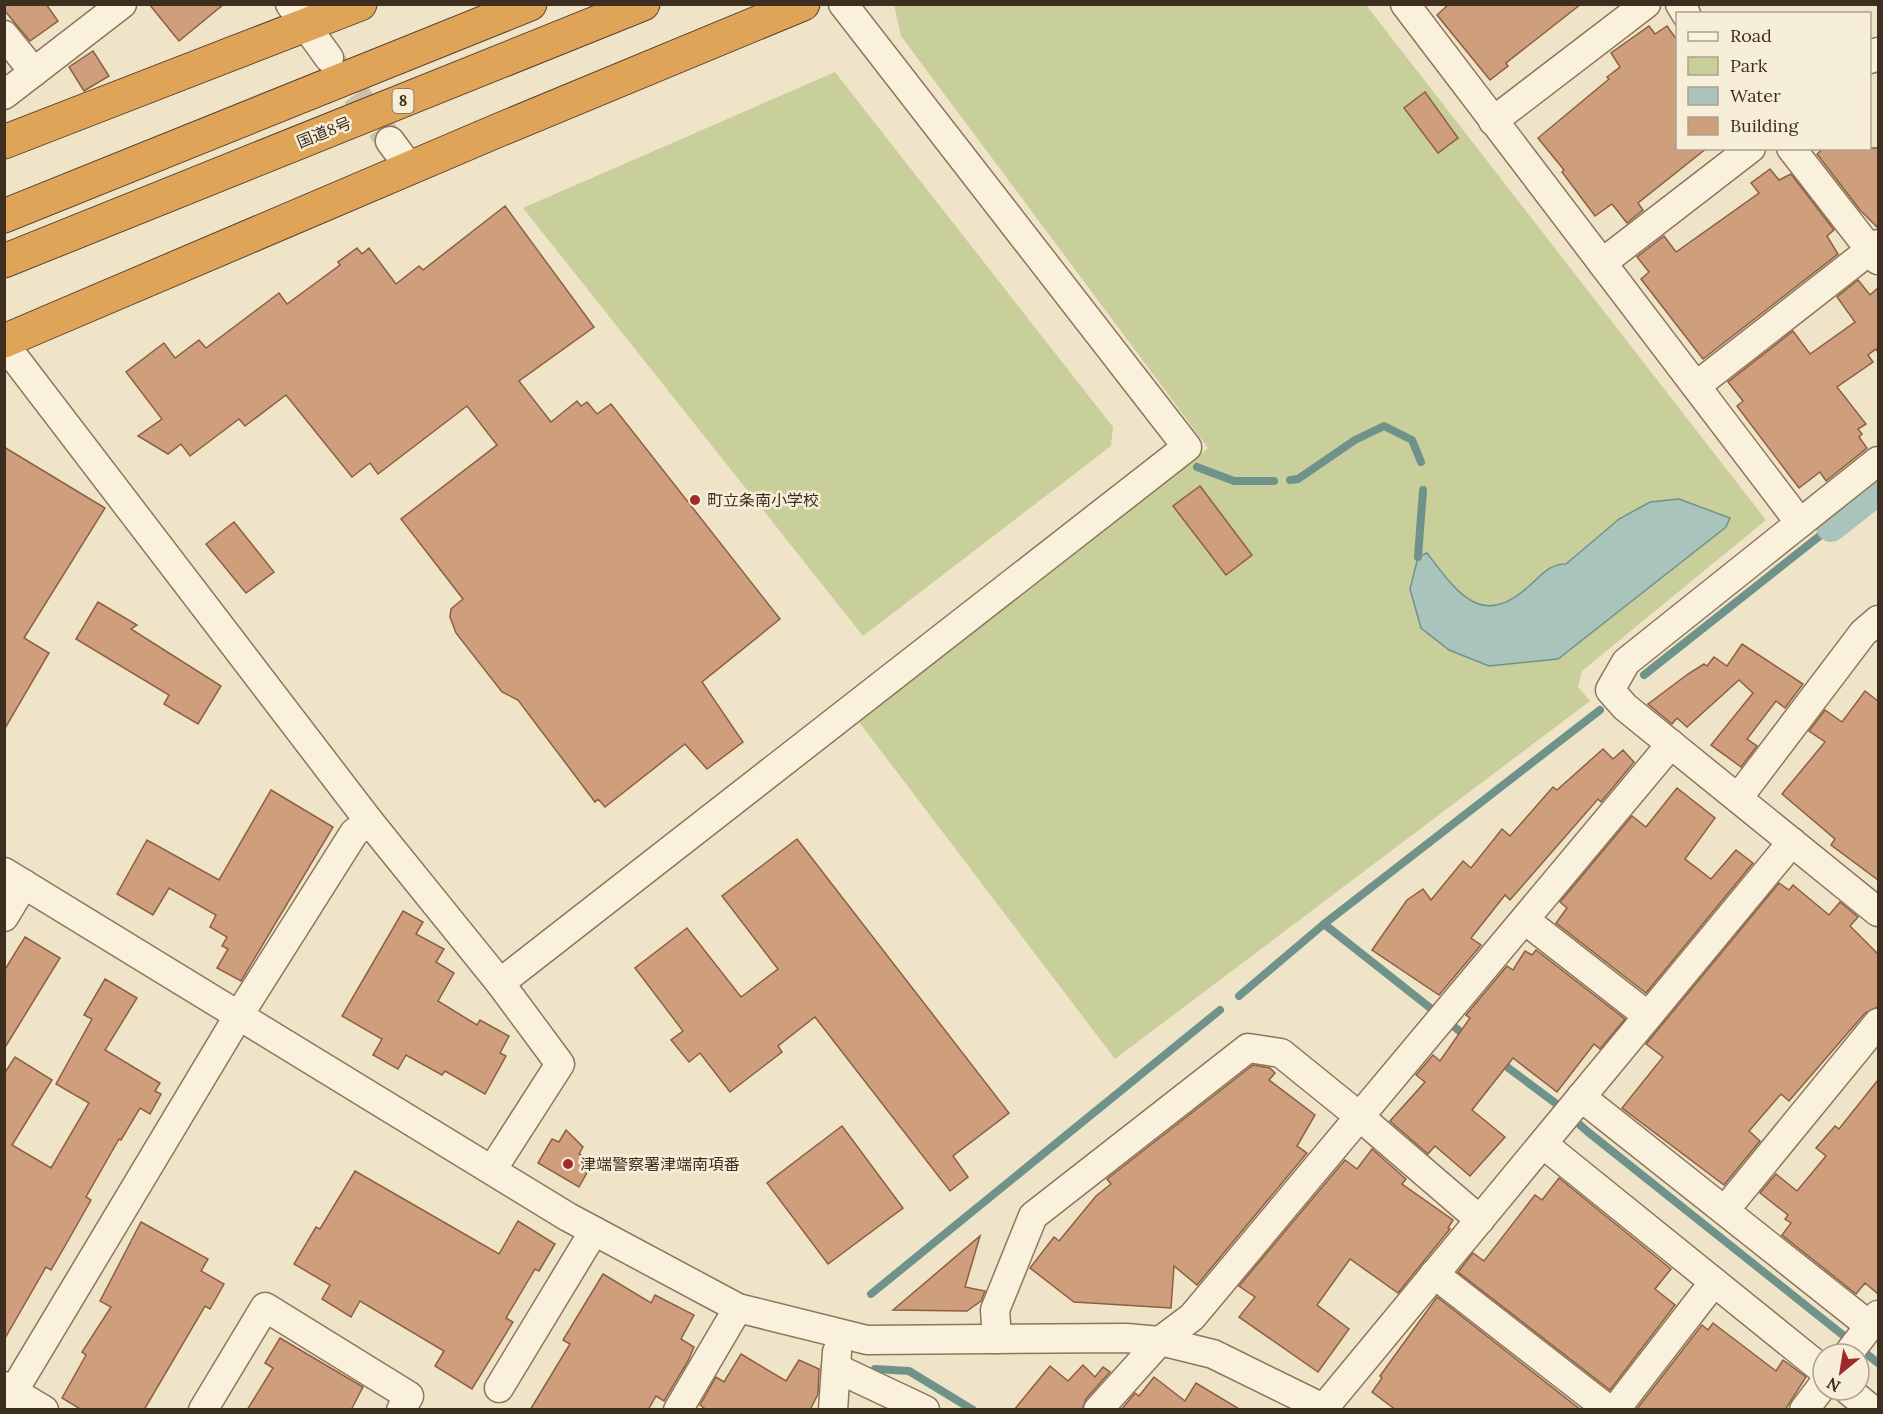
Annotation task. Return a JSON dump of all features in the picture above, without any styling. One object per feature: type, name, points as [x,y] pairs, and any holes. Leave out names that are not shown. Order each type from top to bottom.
[{"type":"highway","points":[[4,142],[298,15],[360,4]]},
{"type":"highway","points":[[4,216],[530,4]]},
{"type":"highway","name":"国道8号","points":[[4,261],[644,4]]},
{"type":"highway","points":[[4,343],[410,168],[802,4]]},
{"type":"street","points":[[4,95],[122,4]]},
{"type":"street","points":[[500,983],[1187,447],[843,4]]},
{"type":"street","points":[[1405,4],[1800,523]]},
{"type":"street","points":[[1493,121],[1646,4]]},
{"type":"street","points":[[298,15],[329,58]]},
{"type":"street","points":[[4,35],[34,72]]},
{"type":"street","points":[[390,141],[410,168]]},
{"type":"street","points":[[1602,263],[1748,150]]},
{"type":"street","points":[[1696,386],[1876,251],[1793,150]]},
{"type":"street","points":[[4,343],[369,821],[500,983],[560,1064],[492,1170]]},
{"type":"street","points":[[1878,461],[1626,662],[1610,690],[1625,707],[1878,910]]},
{"type":"street","points":[[1738,798],[1863,633],[1878,621]]},
{"type":"street","points":[[1098,1410],[1160,1341],[1192,1317],[1671,744]]},
{"type":"street","points":[[44,1410],[8,1395],[239,1015],[354,833],[369,821]]},
{"type":"street","points":[[4,917],[14,878],[594,1231],[738,1308],[867,1341],[1126,1338],[1160,1341],[1213,1354],[1287,1401],[1325,1409],[1792,842]]},
{"type":"street","points":[[1525,920],[1648,1016]]},
{"type":"street","points":[[1725,1210],[1878,1023]]},
{"type":"street","points":[[997,1339],[995,1310],[1033,1216],[1248,1048],[1281,1053],[1480,1220]]},
{"type":"street","points":[[1578,1101],[1725,1210],[1865,1333]]},
{"type":"street","points":[[1546,1139],[1714,1282],[1811,1360]]},
{"type":"street","points":[[500,1388],[594,1231]]},
{"type":"street","points":[[1434,1274],[1609,1410]]},
{"type":"street","points":[[1615,1410],[1714,1282]]},
{"type":"street","points":[[203,1410],[265,1307],[409,1396],[401,1410]]},
{"type":"street","points":[[678,1410],[738,1308]]},
{"type":"street","points":[[833,1410],[839,1335]]},
{"type":"street","points":[[836,1368],[925,1410]]},
{"type":"green space","points":[[894,5],[1366,5],[1766,520],[1582,671],[1578,687],[1590,701],[1115,1059],[859,722],[1208,448],[901,36]]},
{"type":"green space","points":[[835,72],[1113,427],[1111,446],[863,636],[523,208]]},
{"type":"water","points":[[1679,499],[1730,518],[1726,527],[1558,659],[1489,666],[1449,650],[1421,628],[1410,589],[1418,557],[1427,553],[1459,592],[1471,600],[1483,605],[1496,605],[1511,599],[1549,568],[1566,564],[1619,519],[1650,502]]},
{"type":"building","points":[[4,4],[46,4],[58,21],[30,41],[4,10]]},
{"type":"building","points":[[149,4],[224,4],[179,41]]},
{"type":"building","points":[[1449,4],[1581,4],[1506,63],[1508,66],[1490,80],[1437,15]]},
{"type":"building","points":[[1649,26],[1655,34],[1667,26],[1676,39],[1676,150],[1704,150],[1638,203],[1643,210],[1627,223],[1612,204],[1595,216],[1562,172],[1564,170],[1538,138],[1609,79],[1607,77],[1620,67],[1611,53]]},
{"type":"building","points":[[93,51],[109,76],[84,91],[69,67]]},
{"type":"building","points":[[1425,92],[1458,138],[1438,153],[1404,108]]},
{"type":"building","points":[[1878,148],[1878,228],[1860,210],[1817,154],[1822,150]]},
{"type":"building","points":[[1770,169],[1779,180],[1791,174],[1834,230],[1827,236],[1838,254],[1703,359],[1641,279],[1649,272],[1637,257],[1664,236],[1676,252],[1759,193],[1751,183]]},
{"type":"building","points":[[505,206],[594,327],[519,381],[551,422],[577,401],[581,406],[587,402],[597,414],[611,404],[780,619],[702,682],[743,742],[707,769],[685,744],[605,807],[598,799],[595,802],[518,700],[502,692],[456,633],[450,617],[451,609],[463,599],[401,519],[497,445],[467,406],[378,474],[370,463],[352,477],[286,395],[245,426],[239,419],[190,456],[181,444],[168,454],[138,436],[162,419],[126,372],[164,343],[175,358],[199,340],[206,348],[279,293],[287,304],[340,265],[338,262],[357,248],[362,254],[369,248],[396,284],[419,266],[423,270]]},
{"type":"building","points":[[1858,280],[1870,295],[1878,288],[1878,353],[1876,349],[1868,355],[1873,362],[1837,387],[1866,424],[1858,429],[1862,434],[1859,437],[1867,448],[1826,481],[1820,472],[1799,488],[1737,406],[1743,401],[1728,382],[1793,331],[1810,354],[1855,322],[1837,297]]},
{"type":"building","points":[[4,447],[105,508],[24,638],[49,653],[4,730]]},
{"type":"building","points":[[1200,486],[1252,555],[1226,575],[1173,506]]},
{"type":"building","points":[[234,522],[274,572],[246,593],[206,544]]},
{"type":"building","points":[[98,602],[137,625],[131,629],[221,686],[198,724],[164,704],[169,695],[76,639]]},
{"type":"building","points":[[1742,644],[1803,684],[1785,708],[1776,701],[1747,739],[1757,746],[1741,767],[1711,745],[1753,693],[1739,680],[1687,727],[1677,718],[1672,724],[1648,704],[1688,674],[1704,664],[1707,666],[1714,657],[1727,666]]},
{"type":"building","points":[[1865,691],[1878,701],[1878,880],[1831,845],[1835,839],[1782,794],[1825,742],[1809,731],[1825,710],[1842,722]]},
{"type":"building","points":[[1603,749],[1613,759],[1623,750],[1634,762],[1601,802],[1598,799],[1510,900],[1505,895],[1471,938],[1481,945],[1439,995],[1372,950],[1407,900],[1423,889],[1431,900],[1463,861],[1471,868],[1502,829],[1510,836],[1553,787],[1557,790]]},
{"type":"building","points":[[1677,788],[1715,818],[1685,859],[1711,879],[1736,850],[1753,863],[1646,993],[1556,923],[1567,908],[1560,902],[1632,816],[1646,827]]},
{"type":"building","points":[[271,790],[333,827],[241,981],[217,968],[228,949],[222,946],[227,937],[210,927],[216,915],[169,888],[153,915],[117,894],[147,840],[219,880]]},
{"type":"building","points":[[797,839],[1009,1113],[953,1156],[968,1177],[950,1191],[815,1017],[778,1046],[782,1052],[730,1092],[700,1053],[689,1062],[671,1040],[683,1031],[635,968],[687,928],[741,997],[778,969],[722,896]]},
{"type":"building","points":[[1779,883],[1789,890],[1793,885],[1829,915],[1840,902],[1858,917],[1850,926],[1878,954],[1878,1007],[1865,1013],[1789,1101],[1781,1094],[1749,1131],[1760,1141],[1724,1185],[1622,1108],[1663,1057],[1646,1044]]},
{"type":"building","points":[[403,911],[423,922],[416,934],[444,949],[436,962],[454,973],[438,1001],[477,1025],[480,1020],[509,1036],[500,1053],[506,1056],[485,1094],[445,1071],[442,1075],[406,1055],[398,1069],[373,1055],[382,1039],[342,1016]]},
{"type":"building","points":[[25,937],[60,958],[4,1049],[4,971]]},
{"type":"building","points":[[1536,950],[1625,1019],[1600,1049],[1594,1044],[1557,1092],[1513,1058],[1472,1110],[1505,1137],[1470,1176],[1435,1146],[1428,1154],[1390,1121],[1425,1082],[1416,1075],[1433,1055],[1440,1061],[1470,1018],[1466,1015],[1507,966],[1513,970],[1525,951],[1532,955]]},
{"type":"building","points":[[105,979],[137,998],[105,1050],[160,1083],[155,1091],[161,1094],[150,1114],[140,1108],[121,1140],[119,1139],[86,1197],[91,1200],[65,1246],[51,1270],[46,1267],[4,1340],[4,1074],[15,1057],[52,1080],[12,1145],[51,1168],[89,1103],[56,1084],[92,1019],[84,1015]]},
{"type":"building","points":[[1253,1065],[1270,1068],[1275,1073],[1269,1080],[1315,1115],[1297,1146],[1307,1153],[1197,1285],[1174,1266],[1171,1308],[1074,1302],[1030,1268],[1054,1237],[1059,1241],[1096,1196],[1111,1184],[1107,1179]]},
{"type":"building","points":[[1878,1080],[1878,1294],[1865,1283],[1856,1294],[1782,1235],[1791,1223],[1785,1219],[1788,1215],[1760,1193],[1776,1174],[1797,1191],[1826,1156],[1816,1148],[1835,1126],[1839,1129]]},
{"type":"building","points":[[842,1126],[903,1208],[828,1264],[767,1183]]},
{"type":"building","points":[[566,1130],[583,1147],[579,1154],[593,1162],[579,1187],[538,1163],[552,1139],[559,1142]]},
{"type":"building","points":[[1372,1149],[1406,1179],[1402,1184],[1453,1220],[1448,1228],[1450,1229],[1398,1293],[1350,1259],[1317,1305],[1349,1329],[1318,1372],[1239,1317],[1255,1297],[1239,1286],[1345,1160],[1357,1169]]},
{"type":"building","points":[[355,1171],[499,1254],[518,1221],[555,1244],[539,1271],[535,1269],[506,1318],[513,1322],[472,1389],[435,1366],[444,1351],[360,1301],[351,1317],[322,1299],[330,1285],[294,1264],[316,1227],[320,1229]]},
{"type":"building","points":[[1559,1178],[1671,1269],[1655,1289],[1675,1305],[1610,1390],[1458,1272],[1473,1253],[1484,1261],[1535,1195],[1542,1200]]},
{"type":"building","points":[[141,1222],[208,1259],[201,1271],[224,1284],[210,1309],[205,1306],[144,1410],[82,1410],[62,1398],[86,1355],[82,1352],[111,1307],[100,1301]]},
{"type":"building","points":[[980,1236],[965,1287],[985,1291],[981,1301],[967,1311],[893,1310]]},
{"type":"building","points":[[603,1274],[651,1303],[655,1295],[694,1315],[681,1339],[694,1347],[688,1361],[664,1401],[656,1396],[648,1410],[530,1410],[570,1344],[563,1340]]},
{"type":"building","points":[[1437,1297],[1581,1410],[1396,1410],[1372,1392],[1382,1378],[1380,1376]]},
{"type":"building","points":[[1713,1323],[1776,1371],[1783,1360],[1806,1377],[1785,1410],[1636,1410],[1702,1325],[1708,1330]]},
{"type":"building","points":[[280,1338],[363,1387],[351,1410],[247,1410],[273,1368],[265,1363]]},
{"type":"building","points":[[741,1354],[786,1381],[799,1360],[819,1369],[818,1394],[810,1410],[707,1410],[700,1405],[716,1377],[724,1382]]},
{"type":"building","points":[[1083,1365],[1095,1377],[1103,1367],[1110,1372],[1086,1399],[1082,1410],[1014,1410],[1050,1366],[1068,1381]]},
{"type":"building","points":[[1154,1377],[1185,1401],[1196,1383],[1241,1410],[1121,1410],[1135,1393],[1139,1396]]},
{"type":"waterway","points":[[1290,480],[1298,479],[1355,440],[1384,426],[1412,440],[1421,462]]},
{"type":"waterway","points":[[1197,467],[1234,481],[1274,481]]},
{"type":"waterway","points":[[1418,557],[1423,490]]},
{"type":"waterway","points":[[1831,527],[1878,490]]},
{"type":"waterway","points":[[1644,675],[1831,527]]},
{"type":"waterway","points":[[1239,996],[1324,924],[1600,710]]},
{"type":"waterway","points":[[1324,924],[1467,1037]]},
{"type":"waterway","points":[[871,1294],[1220,1010]]},
{"type":"waterway","points":[[1499,1061],[1554,1102],[1588,1132],[1878,1363]]},
{"type":"waterway","points":[[875,1369],[909,1371],[973,1410]]},
{"type":"tunnel","points":[[331,60],[390,141]]},
{"type":"place","name":"町立条南小学校","points":[[695,500]]},
{"type":"place","name":"津端警察署津端南項番","points":[[568,1164]]}]
